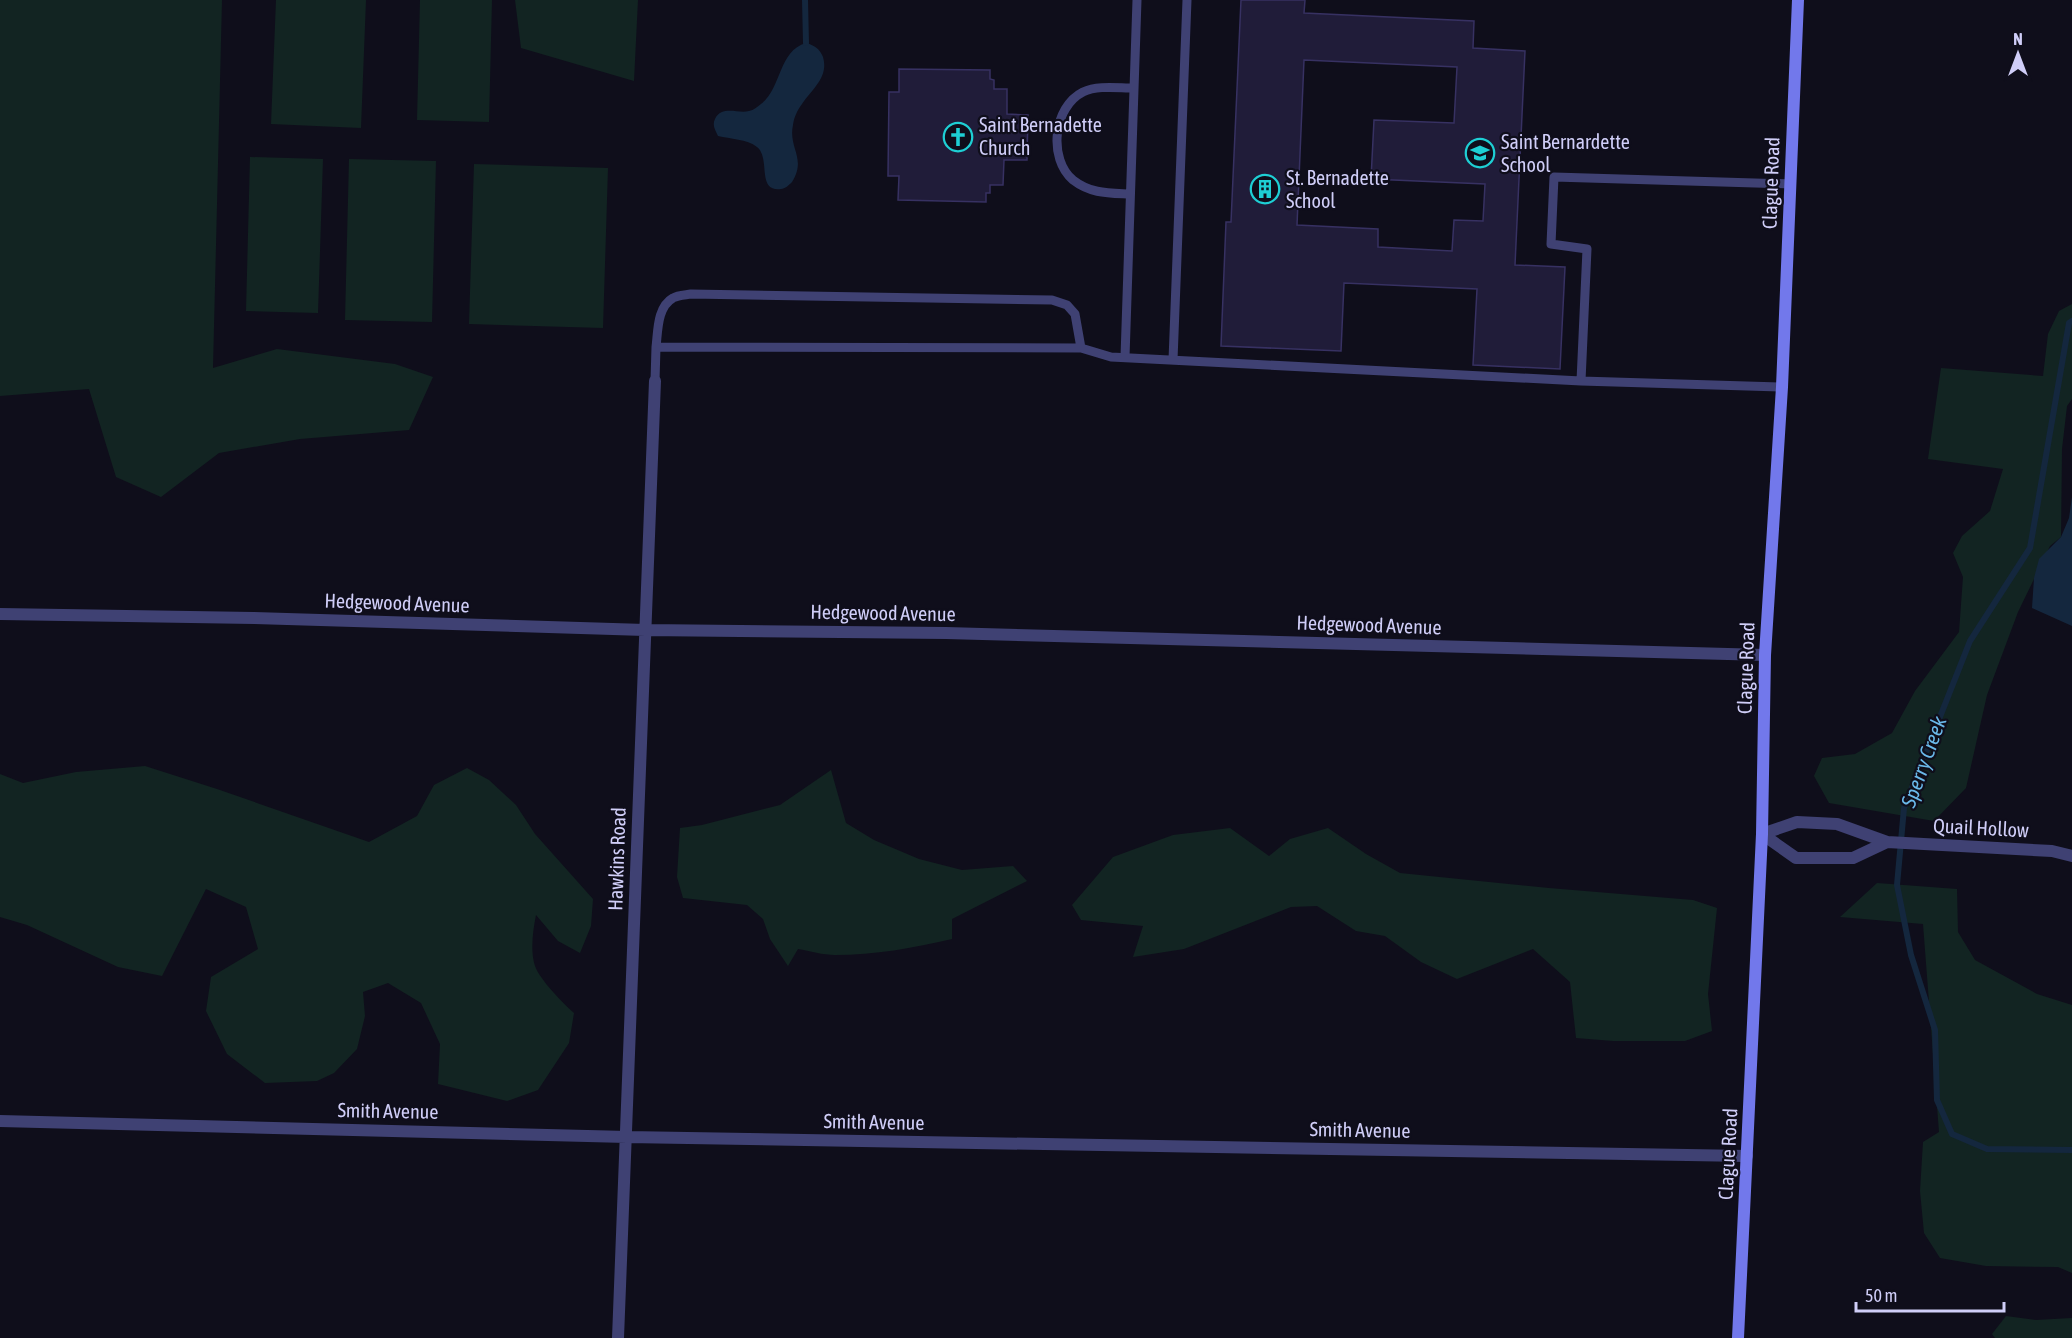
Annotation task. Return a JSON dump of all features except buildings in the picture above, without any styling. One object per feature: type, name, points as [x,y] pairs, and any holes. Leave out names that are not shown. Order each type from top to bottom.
[{"type":"main road","name":"Clague Road","points":[[1738,1338],[1762,834],[1765,655],[1782,387],[1798,0]]},
{"type":"street","name":"Hawkins Road","points":[[618,1338],[656,381]]},
{"type":"street","name":"Hedgewood Avenue","points":[[0,614],[266,618],[645,630],[946,633],[1765,655]]},
{"type":"street","name":"Quail Hollow","points":[[1762,834],[1797,822],[1837,824],[1887,842],[2052,851],[2072,856]]},
{"type":"street","name":"Quail Hollow","points":[[1762,834],[1796,858],[1852,858],[1887,842]]},
{"type":"street","name":"Smith Avenue","points":[[0,1121],[627,1137],[1747,1156]]},
{"type":"lane","points":[[1125,357],[1137,0]]},
{"type":"lane","points":[[1173,360],[1187,0]]},
{"type":"lane","points":[[1130,194],[1098,193],[1073,179],[1059,162],[1056,142],[1061,119],[1069,102],[1084,92],[1098,88],[1134,88]]},
{"type":"lane","points":[[1581,381],[1587,249],[1551,244],[1554,177],[1791,184]]},
{"type":"lane","points":[[656,381],[656,346],[663,306],[673,298],[691,294],[1052,300],[1067,305],[1075,314],[1081,348]]},
{"type":"lane","points":[[656,346],[1081,348],[1111,357],[1581,381],[1782,387]]},
{"type":"green space","points":[[0,0],[222,0],[213,368],[277,349],[395,364],[433,377],[409,430],[300,439],[219,453],[161,497],[116,477],[89,389],[0,396]]},
{"type":"green space","points":[[276,0],[366,0],[361,128],[271,124]]},
{"type":"green space","points":[[420,0],[492,0],[489,122],[417,120]]},
{"type":"green space","points":[[515,0],[638,0],[634,81],[521,48]]},
{"type":"green space","points":[[250,157],[323,159],[318,313],[246,311]]},
{"type":"green space","points":[[349,159],[436,161],[432,322],[345,320]]},
{"type":"green space","points":[[474,164],[608,168],[603,328],[469,324]]},
{"type":"green space","points":[[2072,304],[2072,399],[2067,406],[2062,449],[2061,537],[2050,546],[2018,612],[1987,695],[1966,788],[1934,821],[1829,803],[1814,776],[1822,758],[1855,754],[1892,733],[1915,691],[1959,632],[1963,577],[1953,553],[1962,536],[1990,511],[2003,469],[1928,459],[1941,368],[2043,376],[2048,334],[2059,311]]},
{"type":"green space","points":[[145,766],[369,842],[417,816],[434,785],[467,768],[489,780],[516,805],[535,834],[593,899],[591,926],[580,953],[558,941],[536,915],[532,947],[535,966],[547,984],[574,1013],[569,1043],[538,1090],[507,1101],[438,1084],[440,1044],[421,1003],[388,983],[363,992],[365,1016],[357,1049],[334,1073],[317,1081],[265,1083],[227,1054],[206,1011],[211,977],[258,949],[246,907],[206,889],[162,976],[118,967],[27,925],[0,917],[0,774],[23,783],[76,772]]},
{"type":"green space","points":[[831,770],[846,823],[874,840],[919,859],[962,870],[1013,866],[1027,881],[952,919],[952,939],[908,948],[850,955],[821,954],[798,949],[788,966],[770,939],[763,919],[747,905],[683,898],[677,877],[680,828],[702,825],[780,805]]},
{"type":"green space","points":[[1230,828],[1269,856],[1290,839],[1328,828],[1366,854],[1400,873],[1693,900],[1717,908],[1708,994],[1712,1031],[1685,1041],[1613,1041],[1576,1038],[1570,982],[1533,949],[1457,979],[1421,962],[1385,936],[1356,931],[1317,906],[1291,907],[1184,949],[1133,957],[1143,926],[1081,920],[1072,905],[1113,857],[1173,835]]},
{"type":"green space","points":[[1877,883],[1957,889],[1958,932],[1975,960],[2037,994],[2072,1005],[2072,1273],[2058,1267],[1986,1266],[1940,1258],[1924,1233],[1920,1191],[1923,1142],[1939,1132],[1923,924],[1840,917]]},
{"type":"green space","points":[[2006,1316],[2036,1320],[2072,1318],[2072,1338],[1995,1338],[1992,1334]]},
{"type":"water","points":[[806,43],[814,46],[820,52],[823,57],[824,71],[794,119],[792,133],[798,159],[796,174],[785,188],[773,189],[766,180],[763,159],[757,147],[743,141],[718,136],[714,128],[714,121],[722,112],[745,112],[761,104],[773,89],[790,54],[797,47]]},
{"type":"water","points":[[2072,497],[2072,626],[2032,608],[2034,578],[2039,559],[2061,537],[2069,518]]},
{"type":"waterway","points":[[805,0],[806,43]]},
{"type":"waterway","name":"Sperry Creek","points":[[2072,321],[2069,323],[2030,548],[1970,641],[1904,808],[1897,885],[1911,955],[1935,1030],[1937,1100],[1952,1134],[1987,1149],[2072,1150]]},
{"type":"place","name":"Saint Bernadette Church","points":[[958,137]]},
{"type":"place","name":"Saint Bernardette School","points":[[1480,153]]},
{"type":"place","name":"St. Bernadette School","points":[[1265,189]]}]
